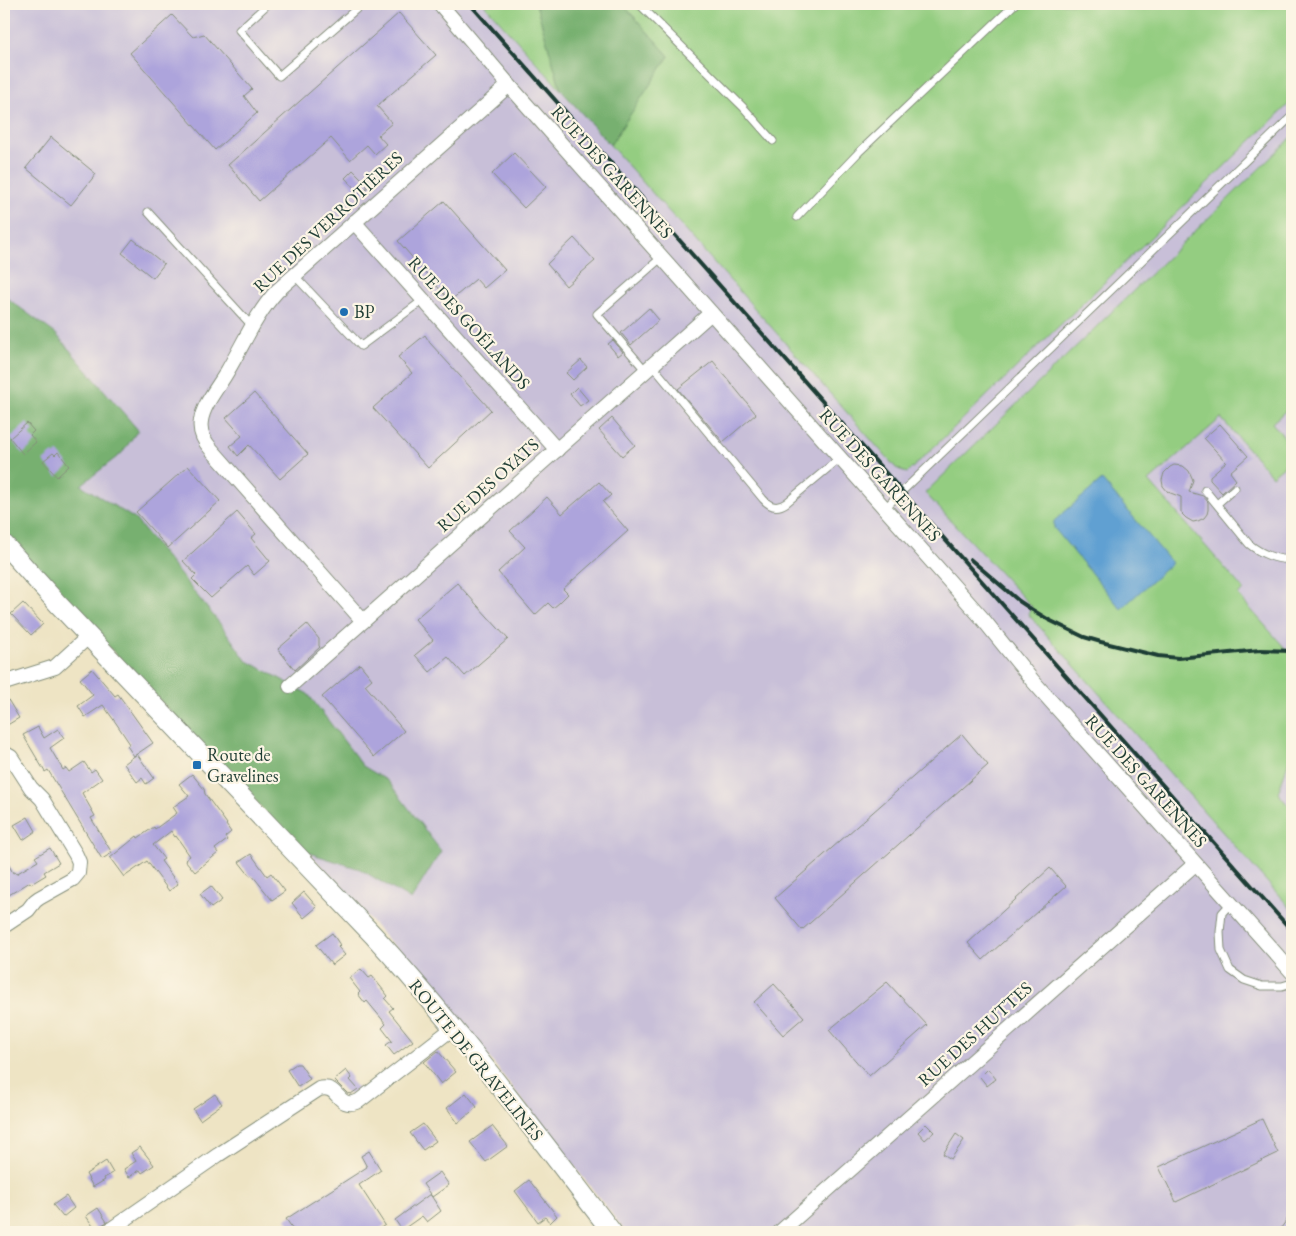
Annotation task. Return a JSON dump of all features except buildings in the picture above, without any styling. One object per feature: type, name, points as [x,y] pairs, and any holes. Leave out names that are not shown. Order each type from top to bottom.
[{"type":"main road","name":"ROUTE DE GRAVELINES","points":[[4,544],[374,936],[422,990],[612,1232]]},
{"type":"street","name":"RUE DES GARENNES","points":[[440,4],[509,85],[982,618],[1032,680],[1292,972]]},
{"type":"street","name":"RUE DES VERROTIÈRES","points":[[363,621],[211,450],[202,434],[201,420],[206,406],[229,370],[260,312],[270,299],[293,275],[509,85]]},
{"type":"street","name":"RUE DES GOÉLANDS","points":[[354,222],[557,450]]},
{"type":"street","name":"RUE DES OYATS","points":[[290,686],[711,312]]},
{"type":"street","points":[[4,683],[55,667],[89,636]]},
{"type":"street","points":[[4,753],[11,757],[31,788],[42,799],[76,855],[79,866],[78,873],[73,879],[39,898],[28,910],[4,926]]},
{"type":"street","name":"RUE DES HUTTES","points":[[780,1232],[1195,864]]},
{"type":"street","points":[[107,1232],[319,1089],[327,1087],[331,1089],[348,1104],[359,1101],[453,1028]]},
{"type":"lane","points":[[268,4],[239,30],[279,76],[362,4]]},
{"type":"lane","points":[[639,4],[743,107],[773,142]]},
{"type":"lane","points":[[797,216],[859,152],[1015,4]]},
{"type":"lane","points":[[884,508],[1292,116]]},
{"type":"lane","points":[[148,212],[252,326]]},
{"type":"lane","points":[[662,257],[597,314],[649,368],[770,506],[778,507],[786,503],[840,458]]},
{"type":"lane","points":[[293,275],[361,346],[424,300]]},
{"type":"lane","points":[[1217,504],[1235,488]]},
{"type":"lane","points":[[1204,490],[1256,550],[1266,555],[1288,560],[1292,559]]},
{"type":"lane","points":[[1231,904],[1222,912],[1220,932],[1221,950],[1230,970],[1244,980],[1262,986],[1282,986],[1292,983]]},
{"type":"shaded area","points":[[4,4],[1292,4],[1292,1232],[626,1232],[454,1013],[4,514]]},
{"type":"green space","points":[[484,4],[536,4],[561,90]]},
{"type":"green space","points":[[536,4],[620,4],[627,9],[669,56],[610,145],[561,90]]},
{"type":"green space","points":[[620,4],[1292,4],[1292,101],[907,473],[896,468],[610,145],[669,56],[627,9]]},
{"type":"green space","points":[[1292,137],[1292,405],[1272,423],[1292,446],[1292,459],[1272,476],[1221,418],[1149,481],[1244,590],[1238,595],[1292,656],[1292,751],[1278,793],[1292,810],[1292,910],[1028,614],[1032,607],[925,493]]},
{"type":"green space","points":[[4,296],[56,334],[138,430],[122,453],[81,485],[135,519],[221,625],[246,660],[308,694],[363,766],[388,781],[441,851],[411,900],[360,869],[303,851],[4,534]]},
{"type":"water","points":[[1102,480],[1172,563],[1121,609],[1054,528],[1054,521]]},
{"type":"railway","points":[[470,4],[1292,931]]},
{"type":"railway","points":[[970,559],[1031,609],[1084,637],[1101,642],[1158,656],[1178,658],[1260,650],[1292,651]]},
{"type":"place","name":"BP","points":[[344,312]]},
{"type":"place","name":"Route de Gravelines","points":[[197,765]]}]
